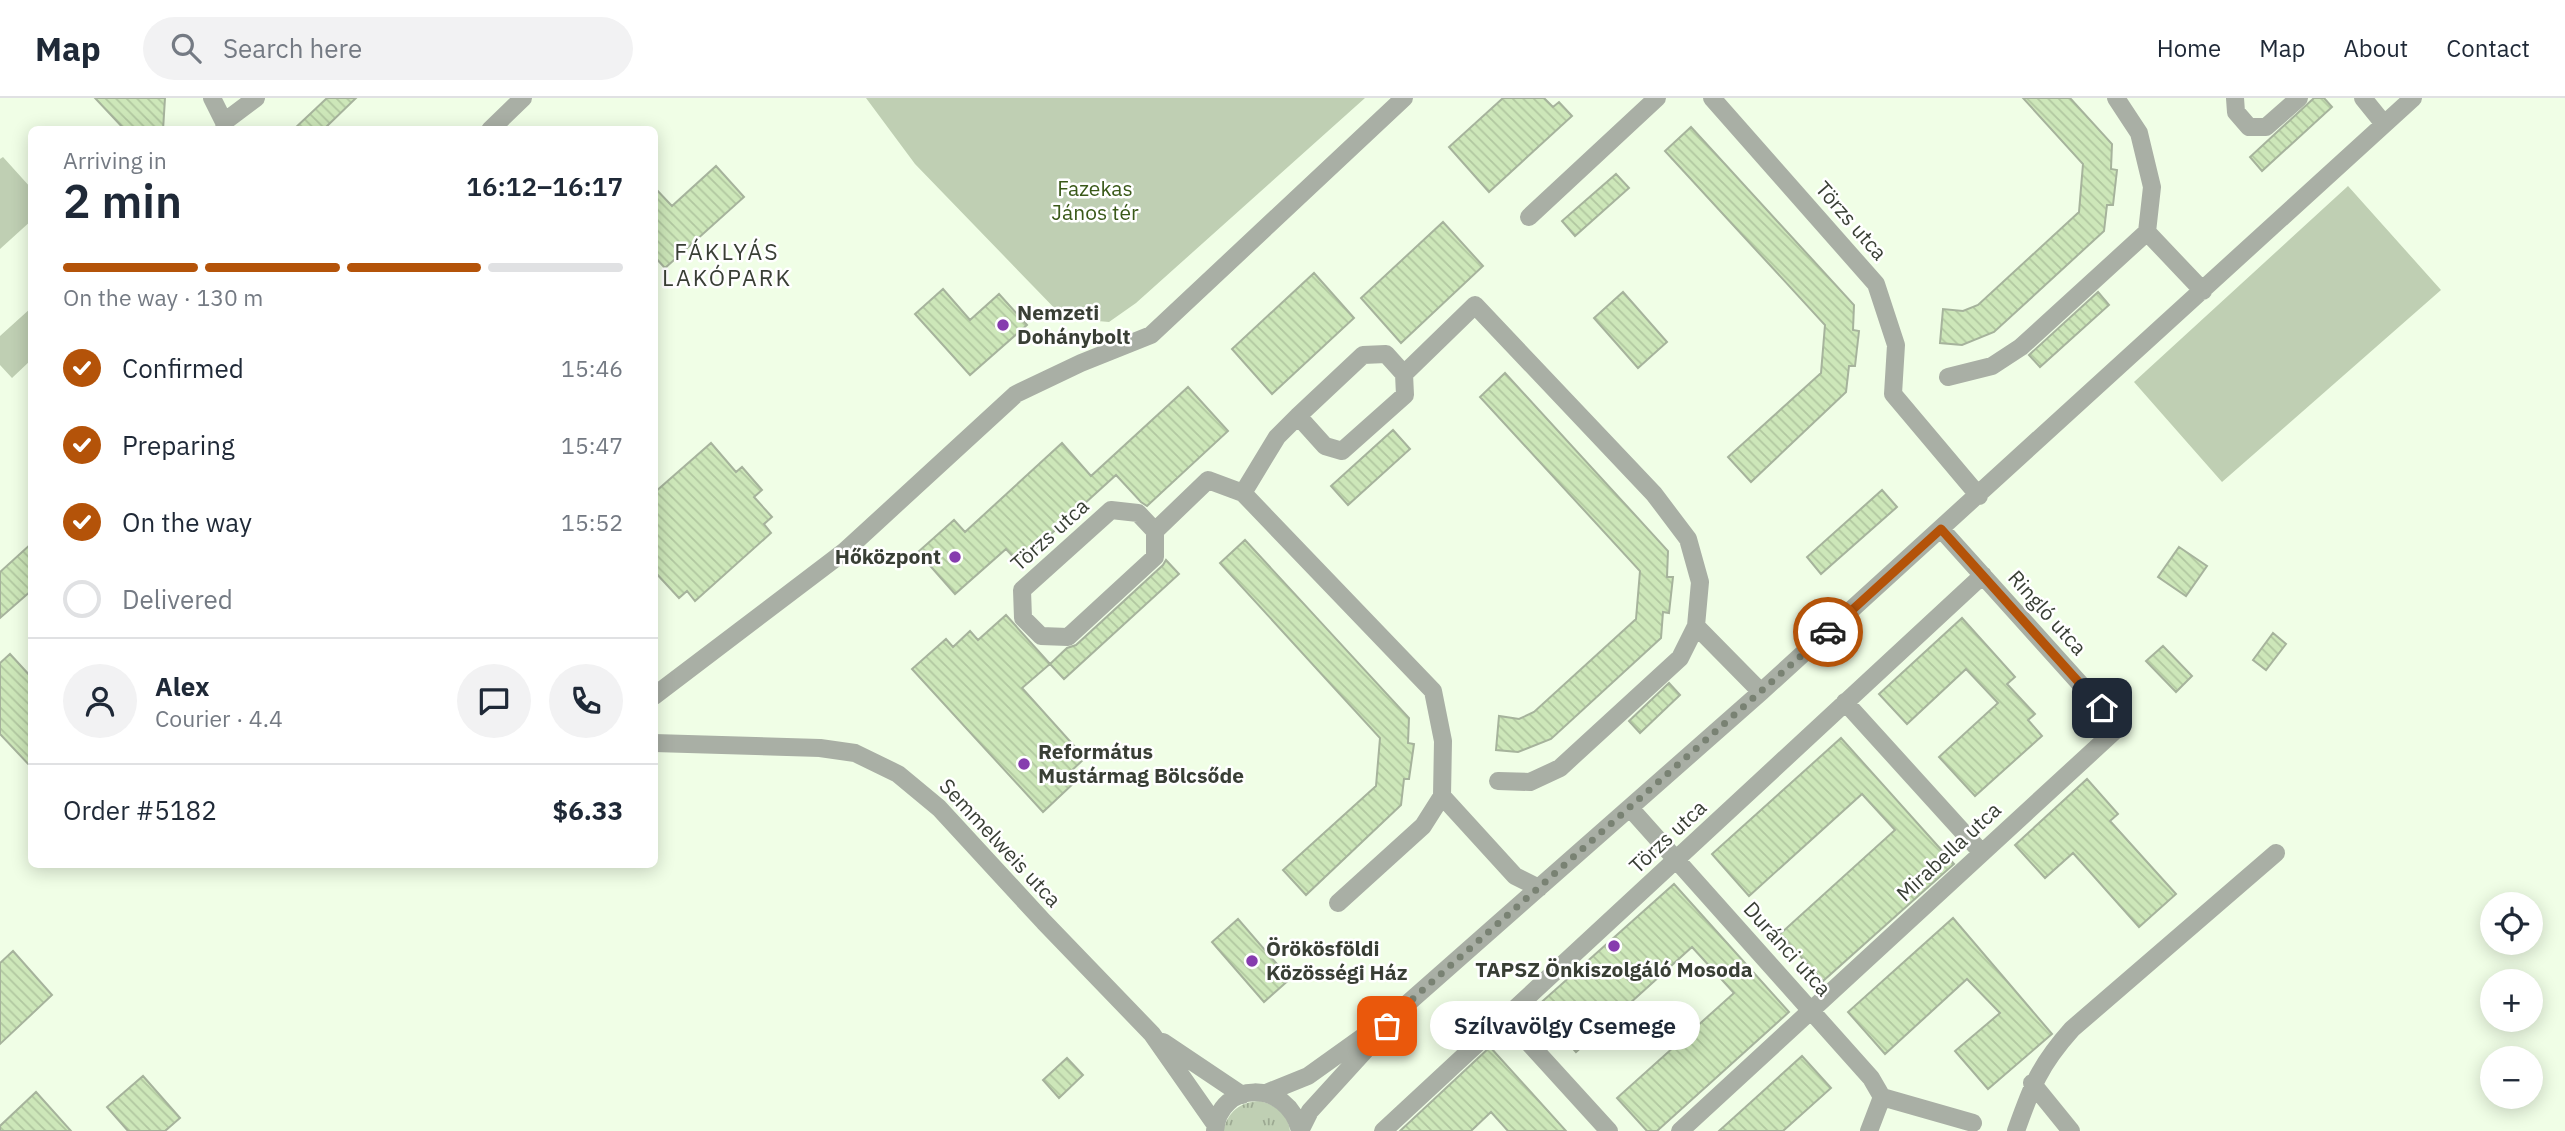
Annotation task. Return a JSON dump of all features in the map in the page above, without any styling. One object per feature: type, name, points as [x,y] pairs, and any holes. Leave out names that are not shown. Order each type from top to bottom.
[{"type":"street","points":[[212,98],[224,126],[256,98]]},
{"type":"street","points":[[494,126],[523,98]]},
{"type":"street","points":[[658,693],[845,551],[1016,394],[1081,363],[1151,335],[1404,98]]},
{"type":"street","points":[[1529,217],[1657,98]]},
{"type":"street","name":"Törzs utca","points":[[1712,98],[1876,284],[1896,345],[1893,394],[1979,496]]},
{"type":"street","points":[[1948,377],[1992,366],[2021,347],[2147,232],[2152,187],[2139,133],[2116,98]]},
{"type":"street","points":[[2235,98],[2236,112],[2249,127],[2266,127],[2300,98]]},
{"type":"street","points":[[2363,98],[2384,124]]},
{"type":"street","points":[[1215,1127],[1225,1106],[1242,1095],[1266,1093],[1308,1076],[1399,1011],[1762,692],[2413,98]]},
{"type":"street","points":[[2147,232],[2203,290]]},
{"type":"street","points":[[1404,374],[1475,305],[1654,494],[1688,540],[1700,582],[1696,626],[1680,658],[1560,768],[1530,782],[1498,781]]},
{"type":"street","points":[[1243,493],[1277,437],[1298,416],[1363,355],[1386,354],[1404,374],[1405,394],[1342,451],[1325,446],[1298,416]]},
{"type":"street","points":[[1155,531],[1208,480],[1243,493],[1433,691],[1443,741],[1442,796],[1423,826],[1338,903]]},
{"type":"street","name":"Törzs utca","points":[[1111,510],[1138,513],[1155,531],[1155,557],[1068,637],[1041,636],[1024,618],[1022,590],[1111,510]]},
{"type":"street","name":"Ringló utca","points":[[1941,529],[2119,727]]},
{"type":"street","name":"Törzs utca","points":[[1383,1131],[1983,575]]},
{"type":"street","points":[[1696,626],[1762,692]]},
{"type":"street","points":[[1845,702],[1982,853]]},
{"type":"street","name":"Mirabella utca","points":[[1679,1131],[2119,727]]},
{"type":"street","name":"Semmelweis utca","points":[[658,743],[820,748],[855,753],[898,774],[939,807],[1044,922],[1152,1034],[1215,1127]]},
{"type":"street","points":[[1442,796],[1515,876],[1539,888]]},
{"type":"street","name":"Duránci utca","points":[[1630,807],[1871,1078],[1882,1097]]},
{"type":"street","points":[[2016,1131],[2032,1083],[2052,1051],[2072,1029],[2276,853]]},
{"type":"street","points":[[1300,1131],[1310,1111],[1363,1055],[1399,1011]]},
{"type":"street","points":[[1506,1018],[1609,1131]]},
{"type":"street","name":"Semmelweis utca","points":[[1152,1034],[1242,1095]]},
{"type":"street","points":[[2032,1083],[2071,1131]]},
{"type":"street","points":[[1266,1093],[1276,1096],[1293,1111],[1300,1131]]},
{"type":"street","points":[[1869,1131],[1882,1097],[1973,1123]]},
{"type":"green space","name":"Fazekas János tér","points":[[866,98],[1365,98],[1136,303],[1109,322],[1064,318],[915,164]]},
{"type":"green space","points":[[3,157],[28,185],[28,224],[0,249],[0,159]]},
{"type":"green space","points":[[2348,186],[2441,290],[2222,482],[2134,382]]},
{"type":"green space","points":[[28,311],[28,363],[12,378],[0,365],[0,336]]},
{"type":"green space","points":[[1260,1101],[1280,1111],[1287,1120],[1290,1131],[1223,1131],[1231,1113],[1246,1103]]},
{"type":"building","points":[[95,98],[165,98],[163,126],[121,126]]},
{"type":"building","points":[[327,98],[356,98],[327,126],[297,126]]},
{"type":"building","points":[[1503,98],[1544,98],[1553,107],[1559,102],[1572,116],[1489,192],[1449,147]]},
{"type":"building","points":[[2023,98],[2070,98],[2112,144],[2111,169],[2117,170],[2113,205],[2107,205],[2104,231],[1994,332],[1962,345],[1940,343],[1943,309],[1963,311],[1978,305],[2079,212],[2083,164]]},
{"type":"building","points":[[2314,98],[2324,98],[2332,107],[2262,171],[2250,157]]},
{"type":"building","points":[[1691,127],[1854,305],[1853,330],[1859,331],[1855,366],[1849,366],[1846,392],[1751,482],[1728,457],[1821,373],[1825,325],[1665,151]]},
{"type":"building","points":[[716,166],[744,197],[665,268],[658,260],[658,191],[672,206]]},
{"type":"building","points":[[1616,174],[1629,188],[1575,236],[1562,221]]},
{"type":"building","points":[[1443,222],[1483,266],[1401,343],[1361,298]]},
{"type":"building","points":[[1314,273],[1354,318],[1272,394],[1232,349]]},
{"type":"building","points":[[943,289],[970,320],[999,294],[1027,325],[970,375],[915,314]]},
{"type":"building","points":[[1623,292],[1667,342],[1638,368],[1594,318]]},
{"type":"building","points":[[2098,292],[2109,305],[2040,367],[2029,355]]},
{"type":"building","points":[[1505,373],[1668,551],[1667,577],[1673,577],[1669,613],[1663,612],[1661,638],[1551,739],[1518,752],[1496,750],[1499,716],[1519,719],[1534,712],[1636,619],[1640,571],[1480,397]]},
{"type":"building","points":[[1188,387],[1228,431],[1147,506],[1116,475],[1019,563],[1006,549],[955,594],[918,552],[954,520],[965,532],[1062,443],[1091,476]]},
{"type":"building","points":[[1393,430],[1410,449],[1348,505],[1331,486]]},
{"type":"building","points":[[711,443],[736,472],[742,467],[762,490],[754,497],[772,517],[764,524],[771,533],[695,601],[687,591],[679,598],[658,575],[658,489]]},
{"type":"building","points":[[1882,490],[1897,507],[1821,574],[1807,557]]},
{"type":"building","points":[[1245,540],[1409,718],[1408,743],[1414,744],[1409,779],[1404,779],[1401,805],[1306,895],[1283,870],[1376,786],[1380,738],[1220,563]]},
{"type":"building","points":[[28,547],[28,594],[0,618],[0,572]]},
{"type":"building","points":[[2179,547],[2207,566],[2186,596],[2158,577]]},
{"type":"building","points":[[1166,560],[1179,574],[1064,679],[1050,664],[1067,648],[1076,645]]},
{"type":"building","points":[[1006,615],[1050,664],[1022,688],[1085,758],[1069,773],[1076,781],[1043,812],[912,669],[946,639],[953,647],[970,631],[978,640]]},
{"type":"building","points":[[1962,618],[2015,677],[2007,684],[2035,714],[2028,720],[2042,736],[1975,796],[1939,757],[1998,703],[1966,669],[1907,724],[1879,694]]},
{"type":"building","points":[[2273,633],[2286,644],[2266,670],[2253,660]]},
{"type":"building","points":[[2163,646],[2192,676],[2176,692],[2146,661]]},
{"type":"building","points":[[10,654],[28,674],[28,764],[0,734],[0,663]]},
{"type":"building","points":[[1669,683],[1680,695],[1640,733],[1629,721]]},
{"type":"building","points":[[1841,738],[1954,864],[1823,981],[1780,934],[1895,830],[1862,794],[1749,896],[1712,854]]},
{"type":"building","points":[[2087,779],[2118,814],[2110,821],[2176,894],[2139,927],[2073,853],[2045,878],[2015,845]]},
{"type":"building","points":[[1674,884],[1789,1012],[1657,1131],[1647,1131],[1617,1098],[1734,993],[1692,947],[1576,1052],[1536,1007]]},
{"type":"building","points":[[1953,918],[2052,1034],[1988,1089],[1955,1051],[2000,1013],[1967,979],[1885,1054],[1848,1012]]},
{"type":"building","name":"Örökösföldi Közösségi Ház","points":[[1238,919],[1290,979],[1264,1002],[1212,942]]},
{"type":"building","points":[[13,951],[52,995],[0,1044],[0,963]]},
{"type":"building","points":[[1490,1047],[1566,1131],[1508,1131],[1491,1112],[1471,1131],[1400,1131]]},
{"type":"building","points":[[1802,1056],[1831,1088],[1783,1131],[1719,1131]]},
{"type":"building","points":[[1067,1058],[1083,1075],[1059,1098],[1043,1080]]},
{"type":"building","points":[[143,1076],[180,1118],[165,1131],[128,1131],[107,1107]]},
{"type":"building","points":[[36,1092],[71,1131],[0,1131],[0,1126]]},
{"type":"way so far","points":[[1387,1026],[1399,1011],[1828,632]]},
{"type":"place","name":"Nemzeti Dohánybolt","points":[[1003,325]]},
{"type":"place","name":"Hőközpont","points":[[955,557]]},
{"type":"place","name":"Református Mustármag Bölcsőde","points":[[1024,764]]},
{"type":"place","name":"TAPSZ Önkiszolgáló Mosoda","points":[[1614,946]]},
{"type":"place","name":"Örökösföldi Közösségi Ház","points":[[1252,961]]},
{"type":"place","name":"Szílvavölgy Csemege","points":[[1387,1026]]},
{"type":"district","name":"FÁKLYÁS LAKÓPARK","points":[[727,265]]},
{"type":"route","points":[[1828,632],[1941,529],[2102,708]]}]
